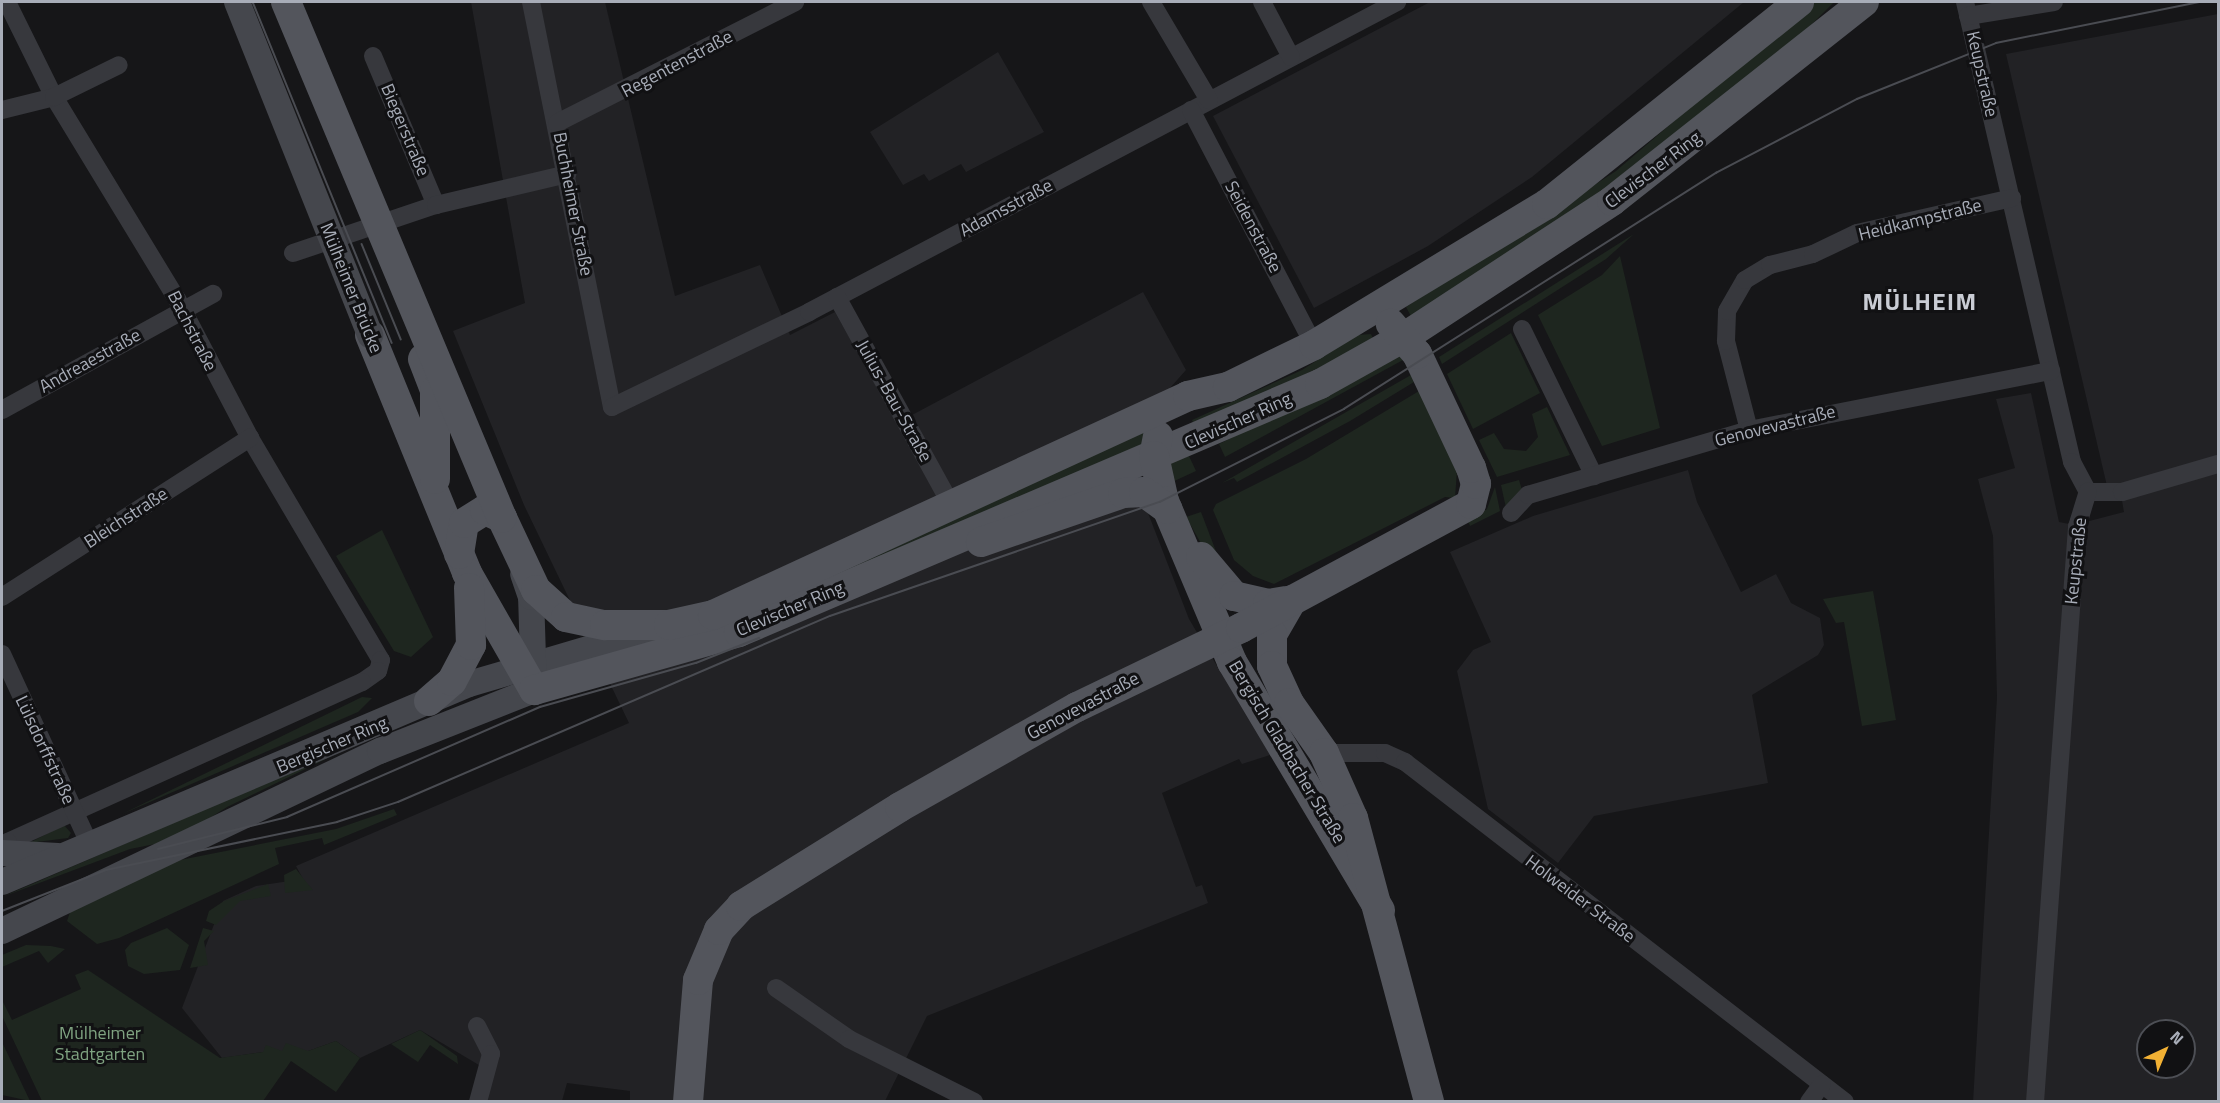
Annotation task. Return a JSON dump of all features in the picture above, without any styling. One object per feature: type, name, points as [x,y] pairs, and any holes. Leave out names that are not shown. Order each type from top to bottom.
[{"type":"main road","name":"Mülheimer Brücke","points":[[237,2],[463,564]]},
{"type":"main road","points":[[274,2],[435,390],[435,491]]},
{"type":"main road","points":[[286,2],[502,518],[531,597],[528,673]]},
{"type":"main road","name":"Clevischer Ring","points":[[502,518],[536,590],[551,607],[582,622],[669,625],[741,603],[1188,396],[1228,387],[1314,345],[1547,204],[1799,2]]},
{"type":"main road","name":"Clevischer Ring","points":[[528,673],[720,638],[1320,384],[1406,336],[1631,188],[1864,2]]},
{"type":"main road","points":[[1356,320],[1383,320],[1406,336]]},
{"type":"main road","name":"Genovevastraße","points":[[688,1101],[696,986],[719,930],[758,894],[900,807],[1092,699],[1221,638],[1465,511],[1475,495],[1471,468],[1406,336]]},
{"type":"main road","points":[[1154,456],[1166,425],[1228,387]]},
{"type":"main road","name":"Bergisch Gladbacher Straße","points":[[1154,456],[1167,509],[1182,534],[1221,638],[1266,724],[1320,802],[1380,910]]},
{"type":"main road","points":[[860,578],[1022,530],[1124,493],[1144,492],[1167,509]]},
{"type":"main road","points":[[429,701],[452,681],[471,645],[463,564],[464,523],[472,514],[485,510],[502,518]]},
{"type":"main road","points":[[1182,534],[1234,596],[1268,604],[1292,600]]},
{"type":"main road","points":[[463,564],[528,673]]},
{"type":"main road","name":"Bergisch Gladbacher Straße","points":[[1292,600],[1277,621],[1270,647],[1272,666],[1289,703],[1324,753],[1353,818],[1380,910],[1429,1101]]},
{"type":"main road","name":"Bergischer Ring","points":[[2,882],[429,701],[528,673],[669,625]]},
{"type":"main road","points":[[1221,638],[1289,703]]},
{"type":"main road","name":"Bergischer Ring","points":[[2,931],[380,751],[528,673]]},
{"type":"main road","points":[[4,853],[64,856]]},
{"type":"street","name":"Bachstraße","points":[[7,2],[54,97],[381,660],[378,671],[362,682],[74,811]]},
{"type":"street","name":"Buchheimer Straße","points":[[531,2],[612,407]]},
{"type":"street","name":"Regentenstraße","points":[[557,123],[795,2]]},
{"type":"street","points":[[1150,2],[1209,100]]},
{"type":"street","points":[[1262,2],[1292,57]]},
{"type":"street","name":"Adamsstraße","points":[[612,407],[837,297],[1396,2]]},
{"type":"street","points":[[1966,9],[2054,2]]},
{"type":"street","name":"Keupstraße","points":[[1966,9],[2072,462],[2088,492],[2078,527],[2035,1101]]},
{"type":"street","name":"Biegerstraße","points":[[373,56],[436,205]]},
{"type":"street","points":[[2,110],[54,97],[118,65]]},
{"type":"street","name":"Seidenstraße","points":[[1191,110],[1314,345]]},
{"type":"street","points":[[293,253],[436,205],[567,174]]},
{"type":"street","name":"Heidkampstraße","points":[[1749,430],[1726,341],[1727,311],[1745,280],[1770,265],[1813,254],[1857,233],[2012,198]]},
{"type":"street","points":[[179,311],[213,294]]},
{"type":"street","name":"Julius-Bau-Straße","points":[[837,297],[951,504]]},
{"type":"street","name":"Andreaestraße","points":[[2,410],[179,311]]},
{"type":"street","points":[[1522,329],[1594,476]]},
{"type":"street","name":"Genovevastraße","points":[[1510,513],[1528,495],[1749,430],[2051,371]]},
{"type":"street","name":"Bleichstraße","points":[[2,597],[250,438]]},
{"type":"street","points":[[2088,492],[2121,492],[2218,464]]},
{"type":"street","name":"Lülsdorffstraße","points":[[2,654],[90,845]]},
{"type":"street","name":"Holweider Straße","points":[[1324,753],[1385,753],[1405,762],[1845,1101]]},
{"type":"street","points":[[4,853],[8,842],[74,811]]},
{"type":"street","points":[[776,988],[849,1039],[974,1101]]},
{"type":"street","points":[[477,1026],[491,1054],[478,1101]]},
{"type":"street","points":[[1809,1101],[1822,1084]]},
{"type":"shaded area","points":[[471,2],[605,2],[675,296],[760,265],[790,335],[835,312],[897,423],[1143,292],[1186,370],[1121,443],[1189,619],[1270,755],[1242,764],[1239,759],[1162,793],[1196,887],[1202,885],[1208,903],[927,1016],[885,1101],[630,1101],[630,1091],[567,1083],[562,1101],[488,1101],[489,1071],[420,1030],[360,1058],[336,1041],[294,1056],[263,1052],[222,1058],[182,1008],[223,901],[256,886],[303,879],[296,866],[629,723],[524,505],[453,331],[525,303]]},
{"type":"shaded area","points":[[1430,2],[1744,2],[1532,177],[1428,246],[1314,308],[1213,116]]},
{"type":"shaded area","points":[[2218,14],[2218,1101],[1973,1102],[1997,698],[1993,536],[1978,479],[2015,468],[1996,399],[2031,393],[2059,522],[2074,525],[2124,512],[2119,484],[2107,486],[2006,54]]},
{"type":"shaded area","points":[[998,52],[1044,132],[966,172],[961,164],[929,181],[924,174],[903,185],[870,132]]},
{"type":"shaded area","points":[[1688,470],[1697,502],[1741,592],[1776,574],[1791,603],[1820,618],[1824,645],[1818,655],[1752,695],[1768,783],[1594,816],[1558,863],[1488,809],[1457,671],[1473,650],[1491,642],[1450,552],[1533,516]]},
{"type":"green space","points":[[1813,2],[1834,2],[1779,57],[1609,188],[1412,318],[1406,307],[1616,171]]},
{"type":"green space","points":[[1634,234],[1606,259],[1442,364],[1439,357]]},
{"type":"green space","points":[[1620,256],[1660,428],[1602,446],[1538,315],[1602,275]]},
{"type":"green space","points":[[1511,333],[1540,393],[1473,429],[1447,374]]},
{"type":"green space","points":[[1371,334],[1374,341],[1195,428],[1192,420],[1302,370],[1357,335]]},
{"type":"green space","points":[[1400,354],[1403,360],[1225,457],[1219,444]]},
{"type":"green space","points":[[1411,375],[1414,382],[1350,421],[1237,482],[1234,478],[1222,483]]},
{"type":"green space","points":[[1419,391],[1457,470],[1455,498],[1445,497],[1274,584],[1253,576],[1234,560],[1213,510],[1216,504],[1306,459]]},
{"type":"green space","points":[[1547,407],[1570,455],[1497,477],[1479,440],[1494,433],[1504,449],[1526,451],[1538,437],[1532,414]]},
{"type":"green space","points":[[1146,423],[1142,445],[782,604],[747,612]]},
{"type":"green space","points":[[1189,456],[1196,471],[1170,483],[1169,463]]},
{"type":"green space","points":[[1519,480],[1522,490],[1506,508],[1501,485]]},
{"type":"green space","points":[[1495,487],[1500,511],[1470,526],[1468,521],[1487,509]]},
{"type":"green space","points":[[1201,512],[1217,554],[1211,561],[1186,517]]},
{"type":"green space","points":[[382,530],[433,637],[411,657],[394,651],[336,556]]},
{"type":"green space","points":[[1873,591],[1896,720],[1862,726],[1844,622],[1836,623],[1823,599]]},
{"type":"green space","points":[[362,697],[372,698],[358,712],[122,814]]},
{"type":"green space","points":[[367,739],[227,807],[175,840],[130,849],[2,897]]},
{"type":"green space","points":[[394,809],[397,815],[324,845],[322,838],[275,848],[279,864],[119,938],[97,944],[67,921],[71,909],[175,861],[336,829]]},
{"type":"green space","points":[[64,825],[71,833],[68,838],[29,843]]},
{"type":"green space","points":[[296,869],[313,890],[285,893],[284,875]]},
{"type":"green space","points":[[268,884],[271,896],[240,901],[216,925],[206,921],[209,911],[224,901]]},
{"type":"green space","points":[[167,928],[189,945],[180,970],[144,974],[128,966],[125,950],[131,943]]},
{"type":"green space","points":[[203,928],[214,931],[204,941],[208,965],[190,968]]},
{"type":"green space","points":[[26,945],[65,949],[48,963],[39,951],[2,967],[2,955]]},
{"type":"green space","name":"Mülheimer Stadtgarten","points":[[88,970],[220,1058],[263,1052],[266,1045],[282,1051],[286,1043],[308,1051],[336,1041],[360,1058],[336,1092],[291,1061],[263,1101],[42,1101],[2,1016],[2,1000],[12,1020],[81,989],[75,975]]},
{"type":"green space","points":[[420,1030],[457,1056],[458,1064],[430,1045],[418,1062],[391,1044]]},
{"type":"green space","points":[[2,1042],[30,1101],[2,1095]]},
{"type":"tram line","points":[[253,2],[392,343]]},
{"type":"tram line","points":[[2,911],[106,870],[337,822],[398,802],[830,616],[1160,502],[1344,409],[1716,173],[1857,99],[1996,43],[2199,2]]},
{"type":"tram line","points":[[362,244],[401,339]]},
{"type":"tram line","points":[[158,849],[287,817],[540,707],[696,663],[759,638]]},
{"type":"district","name":"MÜLHEIM","points":[[1920,302]]}]
